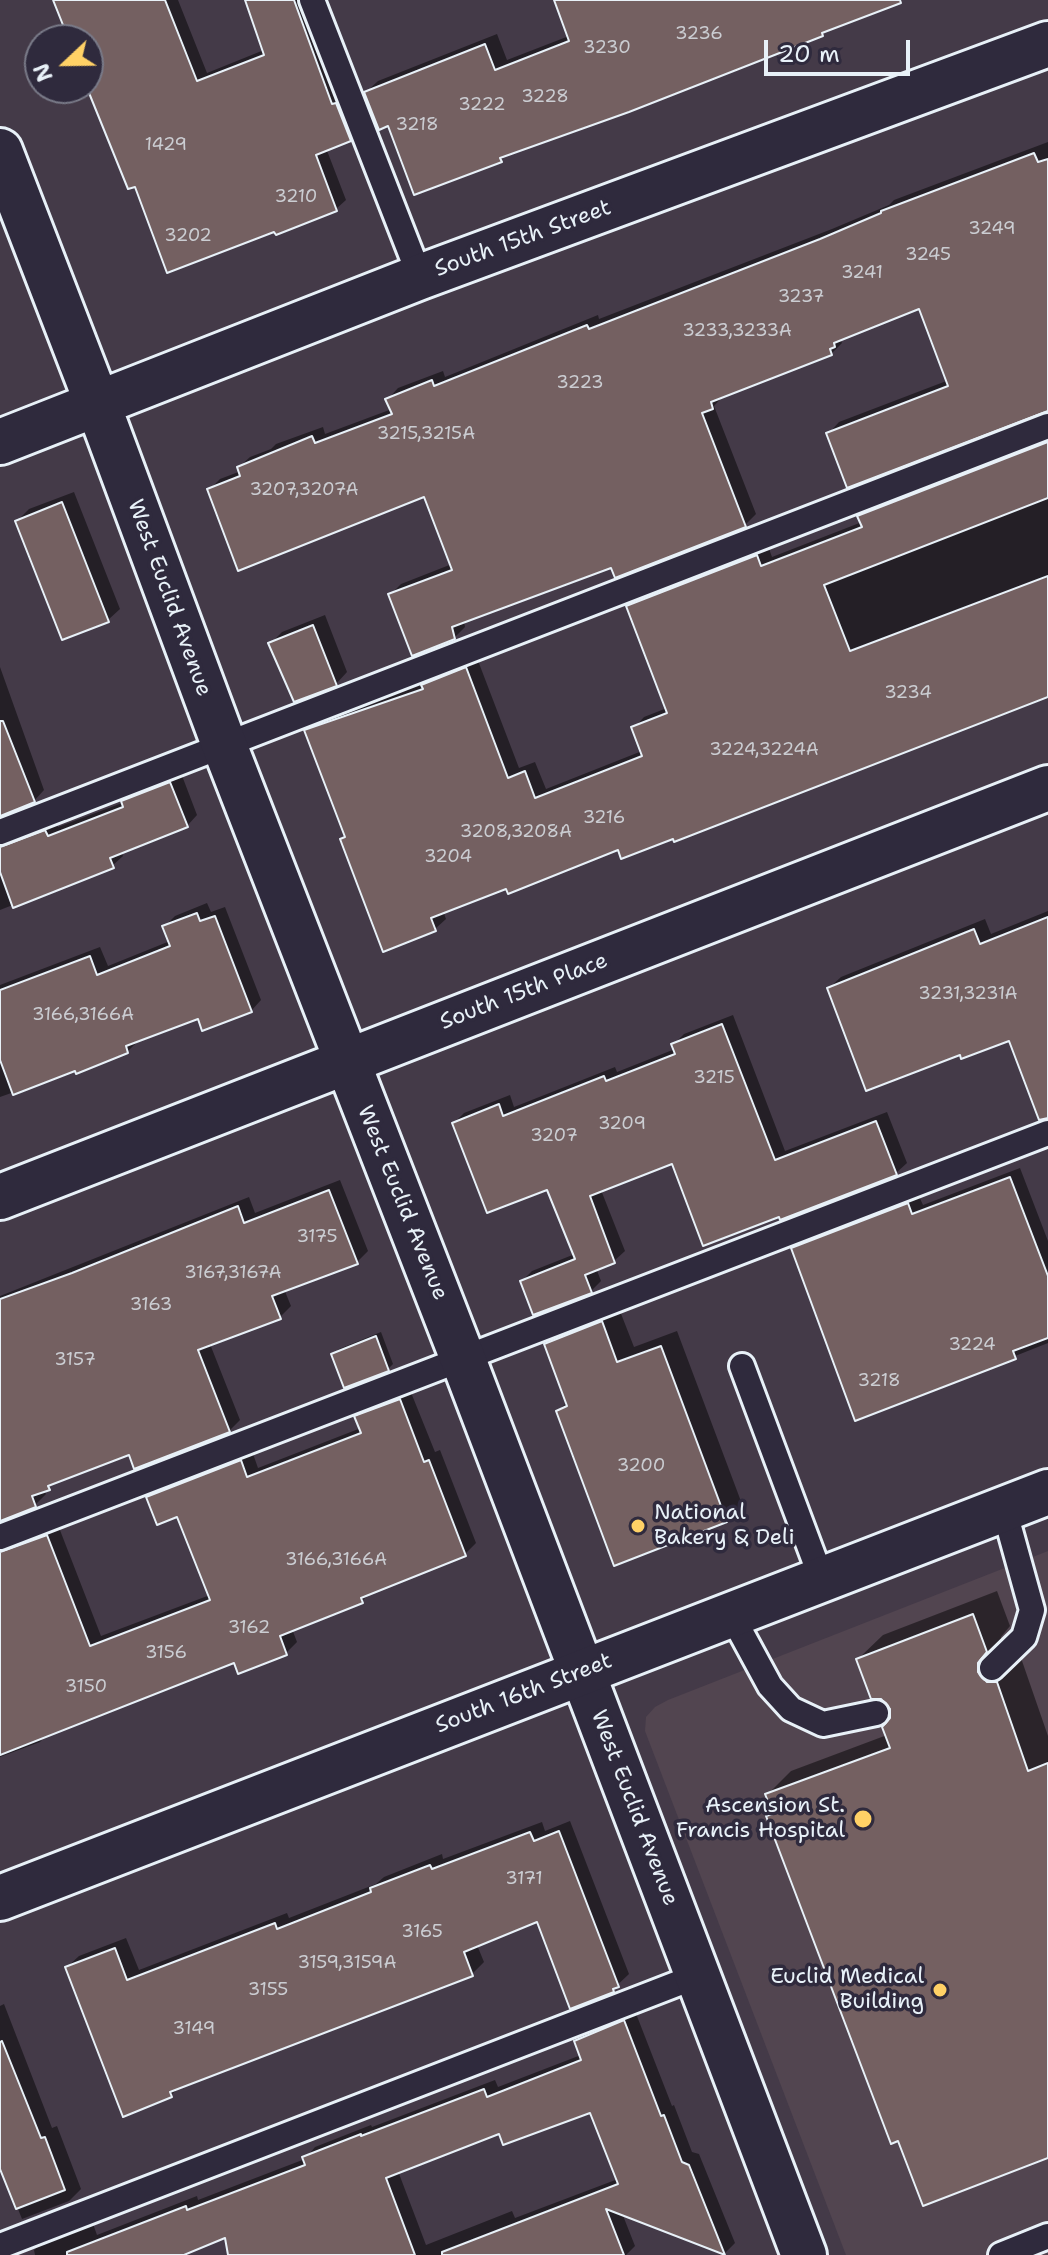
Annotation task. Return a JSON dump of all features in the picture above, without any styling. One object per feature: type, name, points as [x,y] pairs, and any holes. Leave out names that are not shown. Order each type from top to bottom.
[{"type":"street","name":"South 15th Street","points":[[0,442],[420,277],[1048,44]]},
{"type":"street","name":"West Euclid Avenue","points":[[0,151],[225,747],[463,1359],[804,2255]]},
{"type":"street","name":"South 15th Place","points":[[0,1197],[1048,788]]},
{"type":"street","name":"South 16th Street","points":[[0,1898],[1048,1492]]},
{"type":"lane","points":[[312,0],[420,277]]},
{"type":"lane","points":[[0,832],[1048,426]]},
{"type":"lane","points":[[0,1537],[1048,1133]]},
{"type":"lane","points":[[742,1366],[822,1580]]},
{"type":"lane","points":[[992,1668],[1024,1637],[1032,1610],[1004,1509]]},
{"type":"lane","points":[[732,1616],[770,1686],[791,1709],[823,1724],[876,1713]]},
{"type":"lane","points":[[0,2246],[697,1976]]},
{"type":"lane","points":[[1001,2255],[1048,2236]]},
{"type":"shaded area","name":"Ascension St. Francis Hospital","points":[[1048,1551],[1048,2255],[846,2255],[645,1731],[646,1717],[655,1707],[668,1700]]},
{"type":"building","points":[[53,0],[165,0],[197,81],[264,55],[245,0],[294,0],[332,104],[336,103],[351,141],[316,155],[337,211],[167,273],[135,187],[128,189],[93,104],[104,104],[104,24],[63,24]]},
{"type":"building","points":[[554,0],[900,0],[901,3],[629,112],[500,158],[502,162],[414,195],[388,126],[379,130],[364,92],[485,44],[495,70],[569,41]]},
{"type":"building","points":[[1034,153],[1038,162],[1048,159],[1048,411],[847,488],[826,433],[948,386],[919,309],[834,343],[835,347],[830,349],[832,355],[711,402],[713,409],[702,413],[746,527],[615,578],[611,568],[452,627],[455,639],[412,656],[388,594],[452,570],[424,497],[238,571],[207,489],[240,476],[237,467],[312,436],[315,443],[392,414],[385,399],[432,380],[434,386],[587,325],[589,329]]},
{"type":"building","points":[[1048,442],[1048,498],[824,585],[850,651],[1048,576],[1048,697],[674,842],[673,839],[621,859],[618,850],[508,894],[506,889],[431,918],[436,931],[383,952],[340,839],[345,837],[304,730],[423,689],[421,685],[466,667],[508,778],[525,771],[535,798],[642,756],[631,727],[667,713],[626,606],[757,555],[761,566],[862,527],[857,516]]},
{"type":"building","points":[[62,502],[109,622],[62,640],[15,521]]},
{"type":"building","points":[[313,625],[337,686],[294,702],[268,643]]},
{"type":"building","points":[[0,721],[3,721],[35,802],[0,816]]},
{"type":"building","points":[[170,782],[188,827],[110,858],[114,868],[13,908],[0,872],[0,847],[45,830],[48,836],[123,807],[121,801]]},
{"type":"building","points":[[197,913],[200,921],[215,916],[252,1012],[202,1031],[198,1019],[126,1046],[128,1053],[13,1095],[0,1060],[0,990],[90,956],[97,975],[170,946],[162,926]]},
{"type":"building","points":[[1048,917],[1048,1118],[1039,1120],[1009,1041],[961,1059],[960,1055],[866,1091],[827,988],[974,929],[980,944]]},
{"type":"building","points":[[722,1024],[775,1160],[876,1121],[897,1175],[703,1246],[672,1164],[590,1196],[615,1263],[585,1275],[592,1293],[533,1315],[520,1281],[575,1259],[547,1190],[487,1213],[452,1123],[499,1104],[503,1116],[604,1076],[606,1081],[675,1054],[671,1044]]},
{"type":"building","points":[[1010,1177],[1048,1276],[1048,1338],[1013,1351],[1016,1359],[855,1421],[791,1248],[908,1203],[912,1214]]},
{"type":"building","points":[[329,1190],[358,1264],[272,1296],[281,1319],[198,1350],[230,1432],[134,1469],[129,1455],[48,1486],[50,1490],[32,1496],[36,1507],[0,1521],[0,1299],[238,1206],[244,1223]]},
{"type":"building","points":[[602,1321],[617,1362],[661,1346],[727,1522],[614,1566],[556,1411],[567,1406],[544,1344]]},
{"type":"building","points":[[376,1336],[389,1371],[344,1388],[331,1354]]},
{"type":"building","points":[[400,1399],[424,1462],[429,1460],[466,1556],[361,1598],[363,1603],[280,1636],[287,1655],[238,1674],[234,1663],[0,1755],[0,1552],[47,1535],[90,1646],[210,1600],[177,1517],[157,1525],[146,1497],[241,1460],[247,1477],[361,1433],[354,1416]]},
{"type":"building","name":"Euclid Medical Building","points":[[973,1614],[987,1652],[978,1663],[978,1672],[987,1682],[997,1682],[1028,1771],[1048,1763],[1048,2158],[923,2206],[898,2141],[891,2144],[766,1816],[773,1814],[765,1794],[890,1748],[882,1727],[890,1718],[890,1709],[881,1699],[871,1699],[856,1659]]},
{"type":"building","points":[[559,1831],[619,1987],[613,1989],[614,1992],[570,2009],[537,1922],[464,1952],[473,1976],[170,2092],[172,2097],[123,2117],[65,1967],[115,1948],[127,1980],[275,1923],[277,1929],[430,1865],[432,1869],[530,1832],[534,1841]]},
{"type":"building","points":[[624,2020],[661,2116],[664,2115],[682,2162],[689,2165],[725,2255],[606,2209],[624,2255],[442,2255],[442,2252],[618,2184],[590,2113],[503,2145],[499,2134],[386,2178],[415,2255],[228,2255],[225,2238],[184,2255],[67,2255],[67,2252],[186,2206],[187,2210],[305,2165],[302,2157],[361,2134],[484,2089],[487,2097],[581,2060],[574,2041]]},
{"type":"building","points":[[2,2041],[65,2190],[16,2209],[0,2169]]},
{"type":"place","name":"National Bakery & Deli","points":[[638,1526]]},
{"type":"place","name":"Ascension St. Francis Hospital","points":[[863,1819]]},
{"type":"place","name":"Euclid Medical Building","points":[[940,1990]]}]
